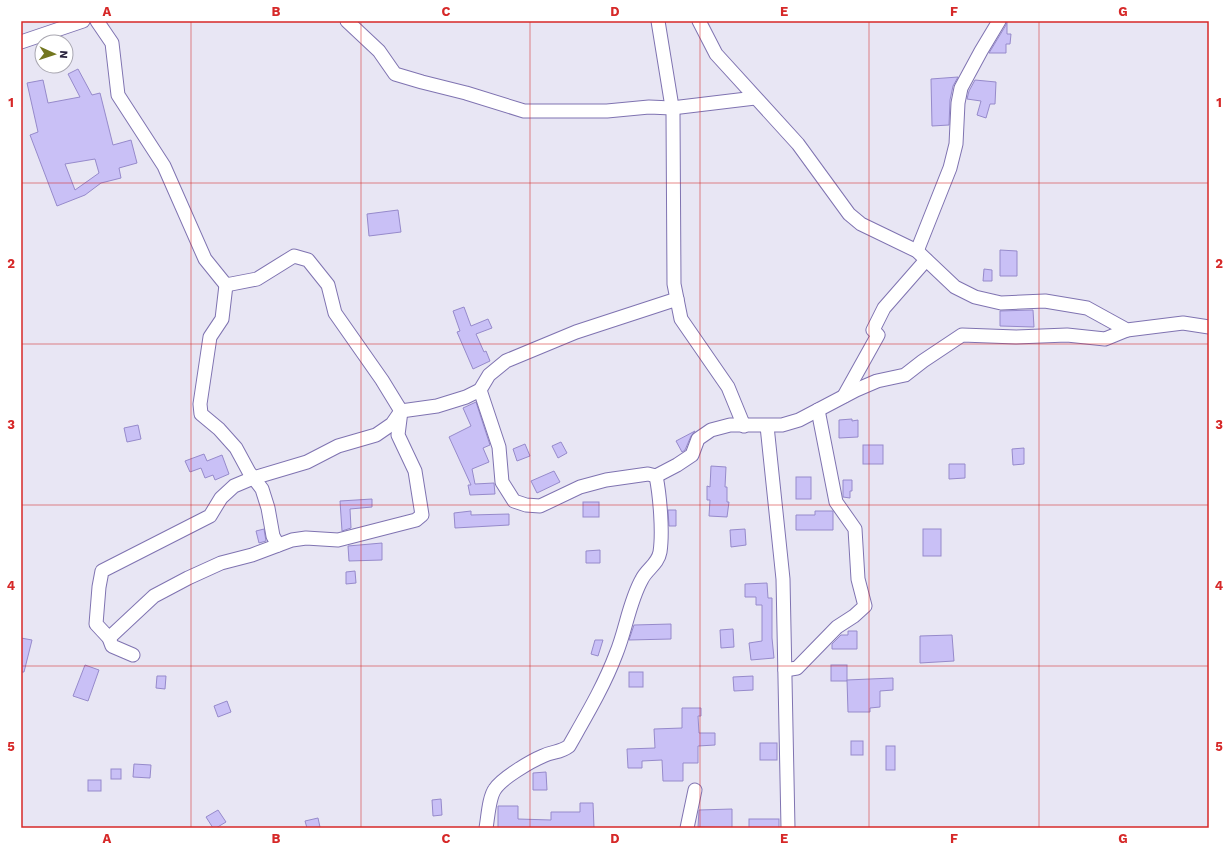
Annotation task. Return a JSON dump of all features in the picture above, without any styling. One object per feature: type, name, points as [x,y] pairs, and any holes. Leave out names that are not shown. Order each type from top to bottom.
[{"type":"street","points":[[21,42],[83,21]]},
{"type":"street","points":[[97,21],[112,43],[118,95],[164,166],[205,259],[226,285],[222,319],[210,337],[200,404],[201,414],[219,428],[236,448],[248,472],[262,489],[268,508],[273,536],[278,545]]},
{"type":"street","points":[[347,21],[379,51],[395,74],[466,93],[524,111],[607,112],[649,107],[672,108],[755,98]]},
{"type":"street","points":[[658,21],[672,108],[674,284],[681,319],[728,387],[744,426]]},
{"type":"street","points":[[699,21],[716,54],[798,144],[849,214],[861,224],[922,256],[954,287],[975,297],[1001,303],[1045,301],[1087,308],[1127,330]]},
{"type":"street","points":[[844,396],[878,335],[873,330],[884,308],[922,256],[950,168],[956,144],[958,103],[961,88],[999,21]]},
{"type":"street","points":[[109,638],[154,596],[221,563],[252,555],[292,540],[306,538],[338,540],[416,520],[422,515],[415,470],[398,435],[402,412],[382,380],[335,313],[328,285],[308,260],[294,256],[258,279],[226,285]]},
{"type":"street","points":[[133,655],[112,646],[109,638],[96,624],[102,571],[210,516],[221,498],[234,486],[253,478],[308,462],[338,446],[376,435],[392,424],[402,412],[437,406],[466,397],[480,390],[489,375],[506,361],[576,332],[677,299]]},
{"type":"street","points":[[480,390],[499,447],[502,482],[514,501],[526,505],[540,506],[580,487],[606,480],[648,474],[656,476],[692,455],[698,439],[712,430],[730,426],[782,426],[799,420],[844,396],[877,381],[905,375],[962,335],[1016,337],[1067,334],[1105,339],[1127,330],[1182,323],[1209,326]]},
{"type":"street","points":[[785,670],[797,668],[837,627],[854,616],[865,606],[858,579],[855,529],[836,502],[818,410]]},
{"type":"street","points":[[767,426],[783,579],[788,828]]},
{"type":"street","points":[[486,828],[495,789],[512,774],[535,760],[546,755],[563,751],[569,746],[601,688],[616,654],[631,606],[642,578],[655,564],[660,553],[659,490],[656,476]]},
{"type":"street","points":[[687,828],[695,790]]},
{"type":"building","points":[[1007,21],[1007,34],[1011,34],[1010,44],[1006,44],[1006,53],[989,53],[1006,25]]},
{"type":"building","points":[[78,69],[92,95],[100,93],[113,145],[131,140],[137,163],[119,168],[121,178],[101,183],[85,195],[57,206],[30,135],[38,132],[27,83],[43,80],[48,103],[80,97],[68,74],[74,74],[74,71]],"holes":[[[95,159],[99,173],[75,190],[65,164]]]},
{"type":"building","points":[[958,77],[953,86],[950,100],[949,125],[932,126],[931,79]]},
{"type":"building","points":[[975,80],[996,82],[995,104],[990,104],[986,118],[977,115],[981,101],[967,99],[969,91]]},
{"type":"building","points":[[398,210],[401,232],[369,236],[367,214]]},
{"type":"building","points":[[1000,250],[1017,251],[1017,276],[1000,276]]},
{"type":"building","points":[[984,269],[992,270],[992,281],[983,281]]},
{"type":"building","points":[[464,307],[471,326],[488,319],[492,328],[476,334],[490,361],[473,369],[457,332],[460,331],[453,311]]},
{"type":"building","points":[[1033,310],[1034,327],[1000,326],[1000,311]]},
{"type":"building","points":[[476,402],[490,445],[483,448],[489,462],[472,469],[475,484],[494,483],[495,494],[470,495],[468,485],[471,485],[449,437],[471,426],[463,408]]},
{"type":"building","points":[[852,419],[852,421],[858,420],[858,437],[839,438],[839,420]]},
{"type":"building","points":[[138,425],[141,439],[127,442],[124,428]]},
{"type":"building","points":[[695,431],[691,436],[685,450],[682,452],[676,441]]},
{"type":"building","points":[[561,442],[567,453],[558,458],[552,446]]},
{"type":"building","points":[[525,444],[530,456],[517,461],[513,449]]},
{"type":"building","points":[[863,445],[883,445],[883,464],[863,464]]},
{"type":"building","points":[[1024,448],[1024,464],[1013,465],[1012,449]]},
{"type":"building","points":[[204,454],[207,461],[222,455],[229,474],[215,480],[213,475],[205,478],[201,468],[190,472],[185,461]]},
{"type":"building","points":[[949,464],[965,464],[965,478],[949,479]]},
{"type":"building","points":[[711,466],[726,467],[725,487],[727,487],[727,502],[729,502],[727,517],[709,516],[710,500],[707,500],[707,486],[710,487]]},
{"type":"building","points":[[554,471],[560,482],[537,493],[531,481]]},
{"type":"building","points":[[796,477],[811,477],[811,499],[796,499]]},
{"type":"building","points":[[843,480],[852,480],[852,491],[850,491],[850,498],[843,497]]},
{"type":"building","points":[[372,499],[372,507],[350,509],[351,528],[342,531],[340,501]]},
{"type":"building","points":[[583,502],[599,502],[599,517],[583,517]]},
{"type":"building","points":[[668,510],[676,510],[676,526],[669,526]]},
{"type":"building","points":[[471,511],[471,515],[509,514],[509,525],[455,528],[454,513]]},
{"type":"building","points":[[815,511],[833,511],[833,530],[796,530],[796,515],[815,515]]},
{"type":"building","points":[[264,529],[266,541],[259,543],[256,531]]},
{"type":"building","points":[[745,529],[746,545],[731,547],[730,530]]},
{"type":"building","points":[[923,529],[941,529],[941,556],[923,556]]},
{"type":"building","points":[[382,543],[382,560],[349,561],[348,546]]},
{"type":"building","points":[[600,550],[600,563],[586,563],[586,551]]},
{"type":"building","points":[[355,571],[356,583],[346,584],[346,572]]},
{"type":"building","points":[[767,583],[768,598],[772,598],[772,638],[774,658],[751,660],[749,643],[762,641],[762,605],[756,605],[756,597],[745,597],[745,584]]},
{"type":"building","points":[[671,624],[671,639],[629,640],[634,625]]},
{"type":"building","points":[[733,629],[734,647],[721,648],[720,630]]},
{"type":"building","points":[[848,631],[857,631],[857,649],[832,649],[832,644],[841,635],[848,635]]},
{"type":"building","points":[[952,635],[954,661],[920,663],[920,636]]},
{"type":"building","points":[[21,638],[32,640],[24,672],[21,672]]},
{"type":"building","points":[[595,640],[603,640],[598,656],[591,654]]},
{"type":"building","points":[[85,665],[99,670],[88,701],[73,696]]},
{"type":"building","points":[[831,665],[847,665],[847,681],[831,681]]},
{"type":"building","points":[[629,672],[643,672],[643,687],[629,687]]},
{"type":"building","points":[[157,676],[166,676],[165,689],[156,688]]},
{"type":"building","points":[[753,676],[753,690],[734,691],[733,677]]},
{"type":"building","points":[[893,678],[893,690],[880,691],[880,707],[870,708],[870,712],[848,712],[847,680]]},
{"type":"building","points":[[227,701],[231,712],[218,717],[214,706]]},
{"type":"building","points":[[682,708],[701,708],[701,716],[698,716],[699,733],[715,733],[715,745],[698,746],[698,763],[683,763],[683,781],[663,781],[662,760],[642,761],[642,768],[628,768],[627,749],[655,748],[654,729],[682,728]]},
{"type":"building","points":[[851,741],[863,741],[863,755],[851,755]]},
{"type":"building","points":[[760,743],[777,743],[777,760],[760,760]]},
{"type":"building","points":[[886,746],[895,746],[895,770],[886,770]]},
{"type":"building","points":[[134,764],[151,765],[150,778],[133,777]]},
{"type":"building","points":[[111,769],[121,769],[121,779],[111,779]]},
{"type":"building","points":[[546,772],[547,790],[533,790],[533,773]]},
{"type":"building","points":[[88,780],[101,780],[101,791],[88,791]]},
{"type":"building","points":[[441,799],[442,815],[433,816],[432,800]]},
{"type":"building","points":[[580,803],[593,803],[594,828],[498,828],[498,806],[518,806],[518,819],[551,820],[551,812],[580,812]]},
{"type":"building","points":[[732,809],[732,828],[698,827],[699,810]]},
{"type":"building","points":[[218,810],[226,822],[216,828],[213,828],[206,817]]},
{"type":"building","points":[[318,818],[320,827],[307,828],[305,821]]},
{"type":"building","points":[[749,819],[779,819],[779,828],[749,828]]}]
